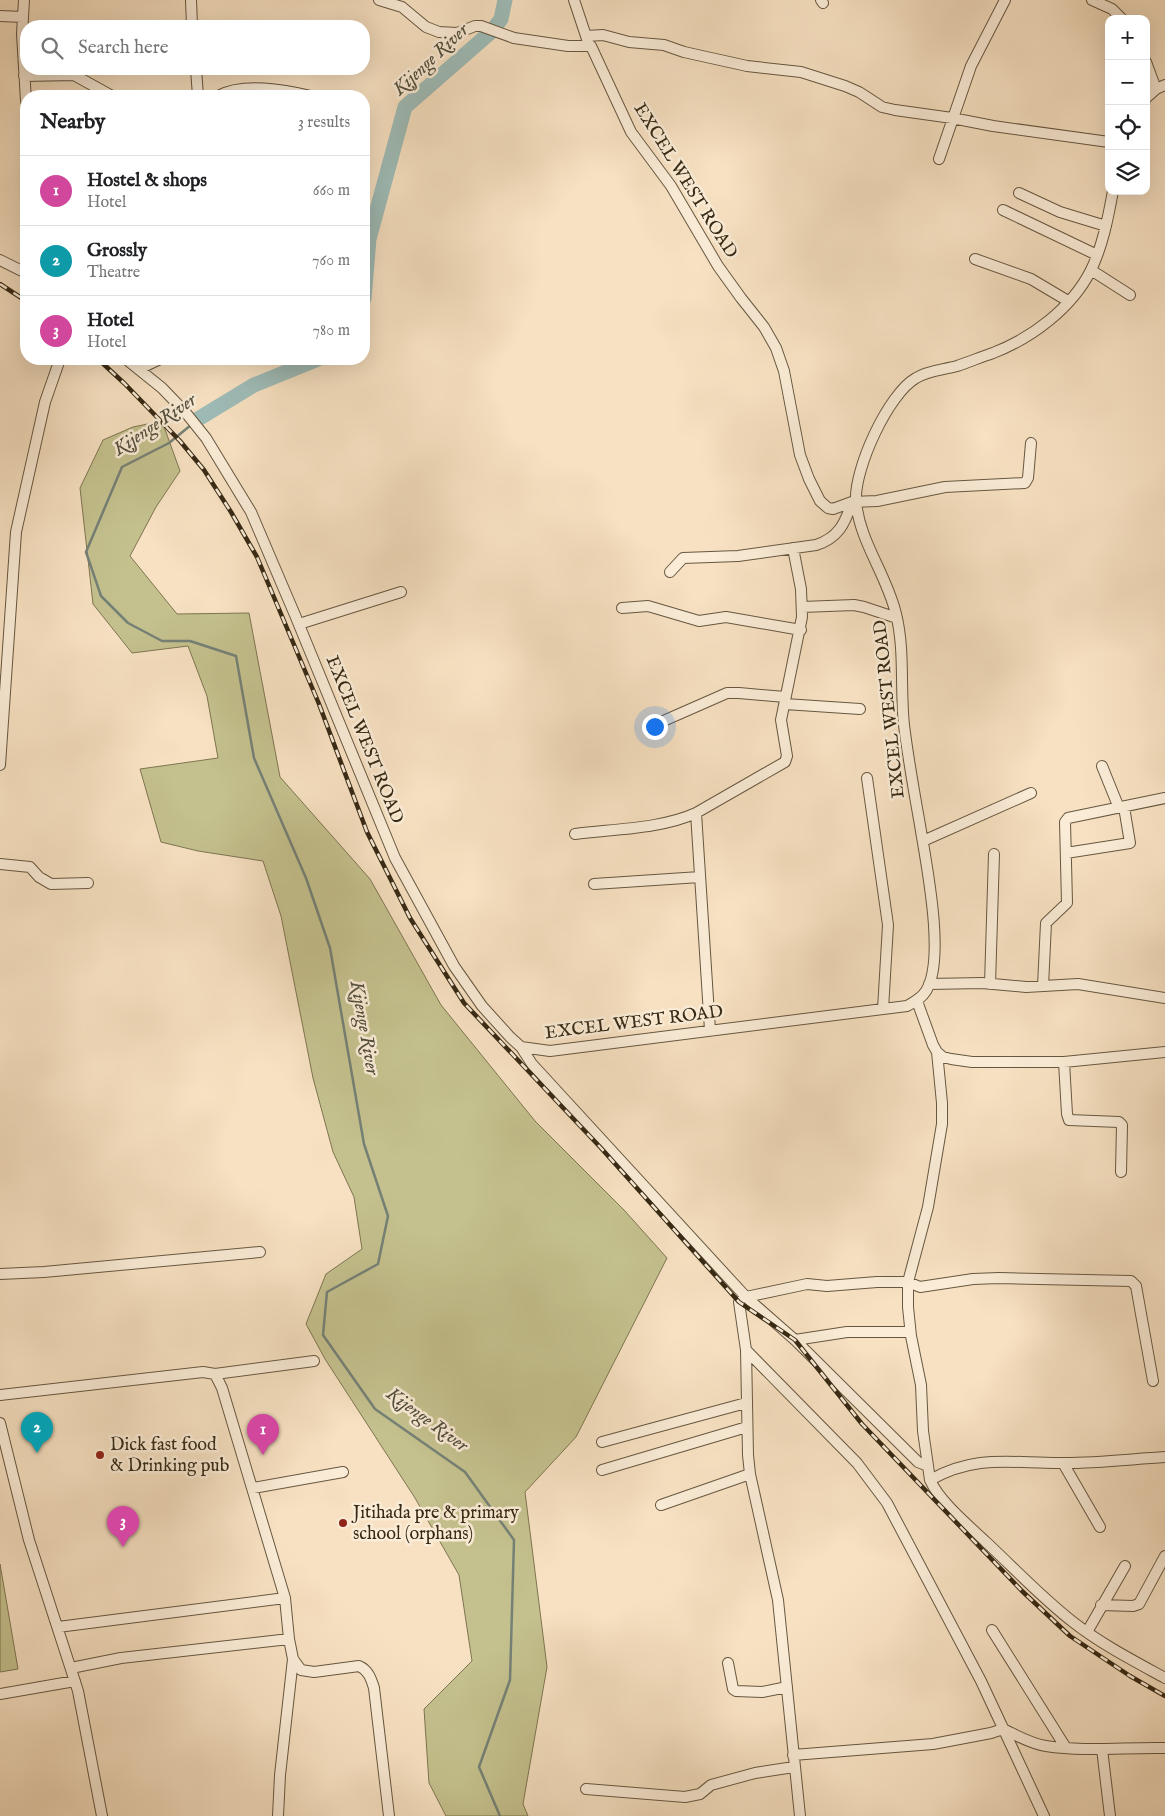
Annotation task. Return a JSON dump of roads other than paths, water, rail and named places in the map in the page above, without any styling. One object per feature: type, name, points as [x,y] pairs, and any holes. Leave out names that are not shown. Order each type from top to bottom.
[{"type":"street","points":[[0,16],[23,18],[24,0]]},
{"type":"street","points":[[191,0],[192,20]]},
{"type":"street","points":[[379,0],[402,8],[426,27],[439,32],[457,33],[477,26],[514,38],[568,46],[603,35],[629,42],[664,45],[684,52],[747,66],[801,72],[859,92],[882,107],[993,126],[1105,141]]},
{"type":"street","points":[[574,0],[588,41]]},
{"type":"street","points":[[939,159],[971,66],[1006,0]]},
{"type":"street","points":[[1092,0],[1112,9],[1118,15]]},
{"type":"street","name":"EXCEL WEST ROAD","points":[[588,41],[632,132],[671,186],[718,266],[748,309],[764,327],[776,348],[784,371],[800,455],[818,499],[830,509],[854,502]]},
{"type":"street","points":[[1150,69],[1160,87],[1150,95]]},
{"type":"street","points":[[25,90],[24,76],[74,75],[101,90]]},
{"type":"street","points":[[196,75],[198,90]]},
{"type":"street","points":[[234,90],[278,90]]},
{"type":"street","points":[[1019,193],[1060,212],[1106,226]]},
{"type":"street","name":"EXCEL WEST ROAD","points":[[134,365],[186,413],[206,438],[251,512],[395,858],[454,966],[482,1006],[521,1047],[550,1051],[907,1006],[917,1001],[929,984],[934,961],[933,909],[904,727],[902,648],[897,618],[888,588],[864,532],[854,502],[857,485],[868,447],[887,412],[908,383],[926,372],[954,366],[1008,346],[1049,320],[1083,284],[1097,255],[1106,226],[1112,195]]},
{"type":"street","points":[[1003,210],[1097,255]]},
{"type":"street","points":[[975,259],[1031,279],[1068,301]]},
{"type":"street","points":[[0,260],[20,270]]},
{"type":"street","points":[[1091,270],[1130,295]]},
{"type":"street","points":[[0,765],[16,532],[45,402],[58,365]]},
{"type":"street","points":[[139,369],[147,365]]},
{"type":"street","points":[[670,572],[683,558],[738,556],[816,545],[830,540],[839,530],[854,502],[877,501],[945,487],[1025,483],[1028,480],[1031,443]]},
{"type":"street","points":[[575,834],[648,826],[685,817],[696,813],[785,762],[786,756],[780,725],[801,630],[802,607],[799,576],[793,548]]},
{"type":"street","points":[[299,624],[401,592]]},
{"type":"street","points":[[802,607],[854,605],[897,618]]},
{"type":"street","points":[[622,608],[648,606],[700,621],[726,617],[801,630]]},
{"type":"street","points":[[661,722],[727,693],[739,692],[785,700],[860,709]]},
{"type":"street","points":[[1066,853],[1130,842],[1121,807],[1102,766]]},
{"type":"street","points":[[867,778],[888,925],[883,1009]]},
{"type":"street","points":[[923,841],[1031,793]]},
{"type":"street","points":[[1043,986],[1046,923],[1067,904],[1064,824],[1068,818],[1165,798]]},
{"type":"street","points":[[696,813],[710,1030]]},
{"type":"street","points":[[990,984],[994,854]]},
{"type":"street","points":[[0,864],[30,867],[39,877],[51,884],[88,883]]},
{"type":"street","points":[[594,884],[700,877]]},
{"type":"street","points":[[929,984],[990,984],[1026,987],[1086,985],[1165,998]]},
{"type":"street","points":[[917,1001],[933,1045],[943,1057],[972,1062],[1064,1062],[1165,1052]]},
{"type":"street","points":[[521,1047],[532,1064],[742,1299],[795,1340],[918,1462],[928,1466]]},
{"type":"street","points":[[937,1052],[942,1124],[926,1215],[908,1282],[910,1332],[922,1385],[923,1431],[930,1480],[947,1503],[1031,1586],[1087,1632],[1165,1678]]},
{"type":"street","points":[[1064,1062],[1069,1120],[1119,1122],[1122,1125],[1121,1172]]},
{"type":"street","points":[[0,1274],[44,1272],[260,1252]]},
{"type":"street","points":[[742,1299],[807,1284],[827,1286],[877,1282],[908,1282],[915,1286],[926,1286],[973,1279],[999,1278],[1131,1281],[1135,1284],[1137,1292],[1153,1381]]},
{"type":"street","points":[[742,1299],[746,1350],[746,1403],[750,1474],[778,1600],[800,1816]]},
{"type":"street","points":[[795,1340],[847,1332],[910,1332]]},
{"type":"street","points":[[746,1350],[857,1463],[887,1503],[981,1682],[1044,1816]]},
{"type":"street","points":[[0,1395],[203,1372],[215,1374],[314,1361]]},
{"type":"street","points":[[215,1374],[222,1388],[285,1598],[293,1659],[280,1775],[278,1816]]},
{"type":"street","points":[[602,1442],[746,1403]]},
{"type":"street","points":[[0,1423],[29,1540],[76,1681],[102,1816]]},
{"type":"street","points":[[602,1470],[747,1427]]},
{"type":"street","points":[[930,1480],[962,1465],[990,1461],[1063,1463],[1165,1457]]},
{"type":"street","points":[[1063,1463],[1100,1527]]},
{"type":"street","points":[[253,1488],[342,1472]]},
{"type":"street","points":[[661,1505],[750,1474]]},
{"type":"street","points":[[1101,1605],[1133,1606],[1139,1604],[1165,1556]]},
{"type":"street","points":[[1087,1632],[1125,1566]]},
{"type":"street","points":[[58,1627],[285,1598]]},
{"type":"street","points":[[992,1630],[1066,1748]]},
{"type":"street","points":[[71,1668],[121,1658],[289,1639]]},
{"type":"street","points":[[293,1659],[301,1670],[314,1672],[358,1666],[365,1668],[374,1688],[388,1816]]},
{"type":"street","points":[[728,1663],[733,1689],[736,1691],[762,1692],[787,1687]]},
{"type":"street","points":[[0,1694],[76,1681]]},
{"type":"street","points":[[793,1755],[933,1744],[1003,1728],[1034,1744],[1045,1746],[1102,1749],[1165,1748]]},
{"type":"street","points":[[1102,1749],[1110,1816]]},
{"type":"street","points":[[586,1789],[685,1797],[700,1794],[711,1785],[755,1773],[794,1767]]},
{"type":"waterway","name":"Kijenge River","points":[[370,235],[405,107],[492,31],[501,19],[505,0]]},
{"type":"waterway","name":"Kijenge River","points":[[198,419],[254,385],[303,365]]},
{"type":"waterway","name":"Kijenge River","points":[[191,425],[169,443],[122,467],[86,552],[101,596],[128,623],[162,641],[190,641],[236,656],[254,758],[306,878],[330,948],[364,1144],[388,1216],[378,1264],[327,1292],[323,1335],[375,1409],[465,1472],[514,1540],[510,1680],[479,1767],[500,1816]]},
{"type":"railway","points":[[0,284],[20,297]]},
{"type":"railway","points":[[104,365],[180,441],[204,470],[257,557],[319,704],[367,832],[410,918],[464,1003],[601,1148],[739,1302],[795,1340],[862,1424],[1022,1591],[1070,1636],[1130,1676],[1165,1696]]},
{"type":"place","name":"Grossly","points":[[37,1453]]},
{"type":"place","name":"Dick fast food & Drinking pub","points":[[100,1455]]},
{"type":"place","name":"Hostel & shops","points":[[263,1455]]},
{"type":"place","name":"Jitihada pre & primary school (orphans)","points":[[343,1523]]},
{"type":"place","name":"Hotel","points":[[123,1547]]}]
